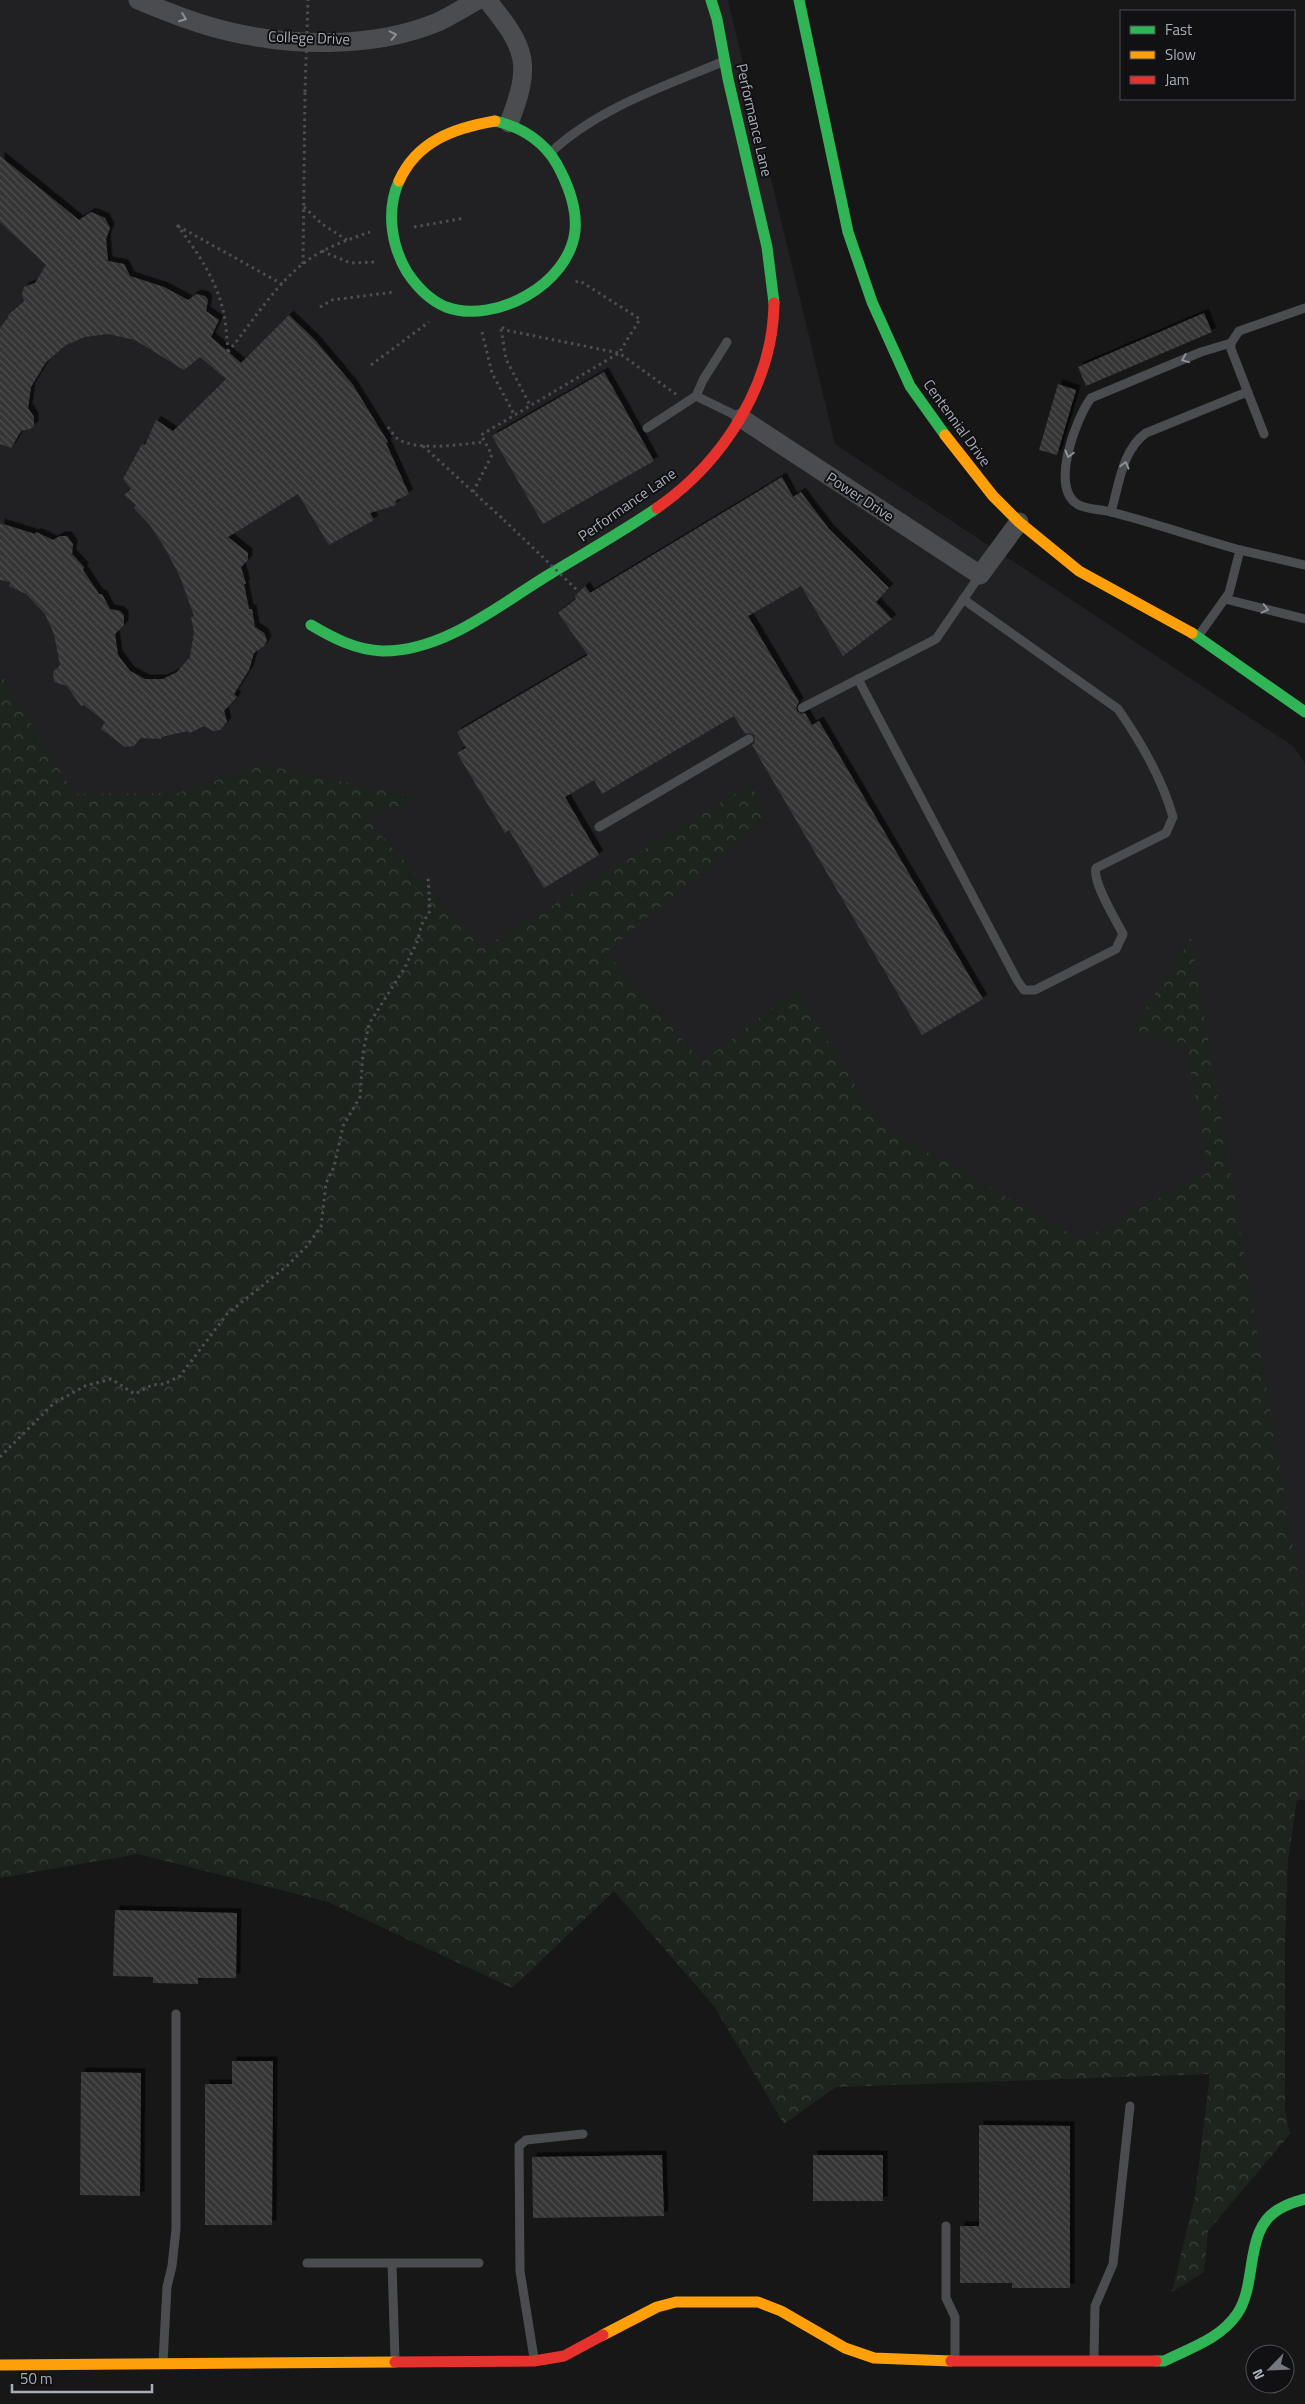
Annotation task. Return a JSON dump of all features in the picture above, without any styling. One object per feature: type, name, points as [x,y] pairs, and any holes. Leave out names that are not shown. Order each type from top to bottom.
[{"type":"street","name":"College Drive","points":[[138,0],[185,19],[232,32],[288,41],[345,42],[391,36],[438,22],[478,0]]},
{"type":"street","points":[[488,0],[517,42],[524,66],[519,98],[509,124]]},
{"type":"street","name":"Performance Lane","points":[[311,625],[346,646],[375,651],[394,651],[421,646],[450,633],[589,550],[665,501],[716,454],[741,418],[756,387],[772,329],[774,289],[765,236],[711,0]]},
{"type":"street","name":"Centennial Drive","points":[[799,0],[848,232],[872,302],[910,386],[964,461],[1019,522],[1080,572],[1198,637],[1305,712]]},
{"type":"street","points":[[495,121],[524,129],[550,153],[568,182],[575,226],[568,256],[556,273],[542,286],[519,300],[476,312],[456,310],[440,304],[414,284],[402,263],[391,231],[391,206],[405,171],[424,147],[437,138],[468,125],[495,121]]},
{"type":"street","name":"Power Drive","points":[[741,418],[980,575]]},
{"type":"street","points":[[980,575],[1019,522]]},
{"type":"street","points":[[0,2365],[534,2361],[564,2356],[657,2307],[676,2302],[758,2302],[781,2312],[845,2348],[874,2358],[955,2361],[1164,2361],[1218,2335],[1237,2314],[1248,2289],[1256,2237],[1269,2218],[1282,2207],[1305,2199]]},
{"type":"lane","points":[[550,153],[570,134],[592,120],[724,61]]},
{"type":"lane","points":[[1305,308],[1239,331],[1231,342],[1201,352],[1095,396],[1086,405],[1077,424],[1066,463],[1067,493],[1078,505],[1111,512],[1240,550],[1305,565]]},
{"type":"lane","points":[[647,428],[696,396],[703,380],[727,342]]},
{"type":"lane","points":[[1231,342],[1231,349],[1264,434]]},
{"type":"lane","points":[[1111,512],[1128,454],[1139,438],[1146,433],[1199,410],[1247,392]]},
{"type":"lane","points":[[696,396],[741,418]]},
{"type":"lane","points":[[1198,637],[1225,599],[1231,585],[1240,550]]},
{"type":"lane","points":[[802,708],[936,639],[980,575]]},
{"type":"lane","points":[[858,679],[1016,980],[1024,990],[1035,990],[1116,949],[1123,934],[1098,884],[1096,868],[1166,833],[1173,817],[1166,793],[1135,733],[1118,709],[963,599]]},
{"type":"lane","points":[[1225,599],[1305,620]]},
{"type":"lane","points":[[599,827],[748,740]]},
{"type":"lane","points":[[163,2364],[167,2287],[172,2266],[176,2229],[176,2014]]},
{"type":"lane","points":[[1094,2361],[1095,2306],[1113,2264],[1130,2106]]},
{"type":"lane","points":[[534,2361],[520,2270],[519,2146],[526,2140],[583,2134]]},
{"type":"lane","points":[[946,2226],[946,2298],[955,2316],[955,2361]]},
{"type":"lane","points":[[307,2263],[479,2263]]},
{"type":"lane","points":[[392,2263],[395,2362]]},
{"type":"path","points":[[303,264],[308,0]]},
{"type":"path","points":[[303,206],[322,224],[347,240]]},
{"type":"path","points":[[391,231],[465,218]]},
{"type":"path","points":[[372,222],[373,240]]},
{"type":"path","points":[[282,284],[177,225],[195,249],[211,278],[223,309],[228,352],[282,284],[303,264],[322,251],[372,232]]},
{"type":"path","points":[[322,251],[350,263],[381,261],[378,255]]},
{"type":"path","points":[[473,492],[492,455],[481,435],[619,353],[640,319],[580,281],[567,284]]},
{"type":"path","points":[[320,307],[332,300],[399,291],[395,285]]},
{"type":"path","points":[[371,365],[436,317]]},
{"type":"path","points":[[500,325],[507,323]]},
{"type":"path","points":[[500,325],[506,330],[619,353],[688,402]]},
{"type":"path","points":[[500,325],[506,359],[531,407]]},
{"type":"path","points":[[481,326],[492,373],[515,416]]},
{"type":"path","points":[[388,427],[396,438],[408,444],[423,446],[486,442]]},
{"type":"path","points":[[423,446],[579,592]]},
{"type":"path","points":[[0,1456],[54,1402],[85,1386],[111,1379],[135,1394],[152,1385],[164,1384],[180,1376],[227,1314],[288,1265],[306,1247],[320,1227],[326,1183],[334,1167],[343,1126],[360,1097],[363,1053],[369,1024],[404,967],[430,911],[428,876]]},
{"type":"shaded area","points":[[0,0],[728,0],[835,444],[1293,746],[1305,763],[1305,1800],[0,1833]]},
{"type":"green space","points":[[0,673],[74,794],[178,793],[263,765],[420,798],[366,818],[482,949],[751,784],[766,818],[606,952],[702,1062],[796,990],[880,1125],[1081,1240],[1209,1172],[1186,1044],[1131,1032],[1191,938],[1305,1617],[1305,1745],[1288,1860],[1285,1943],[1285,2110],[1290,2134],[1208,2231],[1204,2272],[1172,2292],[1195,2196],[1210,2074],[836,2087],[784,2124],[714,2006],[614,1891],[512,1988],[328,1902],[138,1854],[0,1878]]},
{"type":"building","points":[[0,156],[79,220],[91,212],[105,218],[110,228],[106,239],[108,261],[124,264],[130,276],[164,287],[188,300],[196,294],[205,296],[208,300],[206,311],[219,320],[211,337],[241,363],[289,315],[315,340],[353,385],[388,442],[386,443],[409,494],[395,501],[396,505],[370,513],[374,520],[329,545],[298,494],[228,537],[248,553],[248,560],[241,567],[246,584],[244,584],[249,609],[252,609],[255,627],[264,633],[267,640],[264,646],[254,653],[249,670],[234,694],[237,697],[224,711],[227,722],[220,730],[213,731],[204,726],[190,733],[188,731],[161,737],[161,739],[141,738],[134,746],[125,747],[101,729],[105,722],[84,705],[81,706],[67,686],[54,682],[53,672],[60,665],[54,634],[45,614],[26,594],[9,586],[10,582],[0,580],[0,523],[35,534],[36,532],[53,540],[60,536],[67,536],[73,544],[72,554],[84,567],[83,570],[99,594],[102,594],[110,609],[120,611],[124,615],[124,625],[115,634],[118,655],[130,671],[145,679],[163,679],[177,672],[190,657],[194,632],[191,617],[194,616],[180,577],[166,550],[150,525],[134,508],[136,505],[124,495],[131,489],[123,479],[142,444],[145,445],[156,420],[173,431],[226,379],[200,357],[184,370],[135,340],[108,334],[85,337],[66,345],[46,362],[31,387],[28,408],[34,417],[34,426],[21,431],[11,448],[0,444],[0,328],[8,315],[24,301],[22,294],[24,287],[35,283],[46,265],[0,222]]},
{"type":"building","points":[[1204,313],[1212,332],[1086,386],[1078,367]]},
{"type":"building","points":[[604,372],[654,461],[543,524],[492,436]]},
{"type":"building","points":[[1058,384],[1076,390],[1057,455],[1039,450]]},
{"type":"building","points":[[782,477],[793,497],[801,492],[829,529],[889,588],[876,602],[892,619],[843,656],[801,586],[748,616],[799,702],[796,707],[797,711],[801,714],[805,713],[812,725],[819,721],[983,999],[922,1035],[752,745],[755,742],[754,735],[745,734],[734,716],[602,794],[594,780],[565,797],[599,855],[544,888],[509,830],[505,833],[457,753],[466,748],[457,732],[588,655],[558,613],[576,599],[575,596],[585,586],[590,593]]},
{"type":"building","points":[[115,1910],[237,1913],[236,1978],[198,1978],[198,1984],[153,1983],[153,1977],[113,1976]]},
{"type":"building","points":[[232,2061],[273,2061],[272,2225],[205,2225],[205,2084],[232,2084]]},
{"type":"building","points":[[81,2072],[141,2073],[140,2196],[80,2195]]},
{"type":"building","points":[[979,2125],[1070,2126],[1070,2288],[1012,2288],[1012,2283],[960,2283],[960,2226],[979,2226]]},
{"type":"building","points":[[662,2155],[664,2216],[533,2218],[532,2157]]},
{"type":"building","points":[[813,2155],[883,2155],[883,2201],[813,2201]]},
{"type":"traffic: fast","points":[[711,0],[717,19],[728,79],[767,247],[774,303]]},
{"type":"traffic: fast","points":[[799,0],[848,232],[872,302],[910,386],[945,435]]},
{"type":"traffic: fast","points":[[399,181],[395,192],[392,215],[392,227],[397,250],[407,272],[415,283],[434,301],[446,307],[465,311],[486,310],[507,305],[527,296],[559,268],[570,250],[575,231],[574,208],[570,193],[556,162],[542,145],[526,133],[495,121]]},
{"type":"traffic: fast","points":[[311,625],[345,642],[372,650],[405,649],[427,644],[449,635],[491,612],[657,508]]},
{"type":"traffic: fast","points":[[1192,633],[1305,712]]},
{"type":"traffic: fast","points":[[1156,2361],[1164,2361],[1204,2342],[1230,2323],[1244,2301],[1256,2241],[1262,2227],[1270,2216],[1283,2207],[1305,2199]]},
{"type":"traffic: slow","points":[[399,181],[407,167],[426,146],[451,133],[495,121]]},
{"type":"traffic: slow","points":[[945,435],[993,496],[1019,522],[1079,571],[1192,633]]},
{"type":"traffic: slow","points":[[603,2335],[657,2307],[676,2302],[758,2302],[781,2311],[845,2348],[874,2358],[951,2361]]},
{"type":"traffic: slow","points":[[0,2365],[395,2362]]},
{"type":"traffic: jam","points":[[657,508],[703,468],[723,445],[740,419],[754,392],[765,363],[774,303]]},
{"type":"traffic: jam","points":[[395,2362],[534,2361],[564,2356],[603,2335]]},
{"type":"traffic: jam","points":[[951,2361],[1156,2361]]}]
